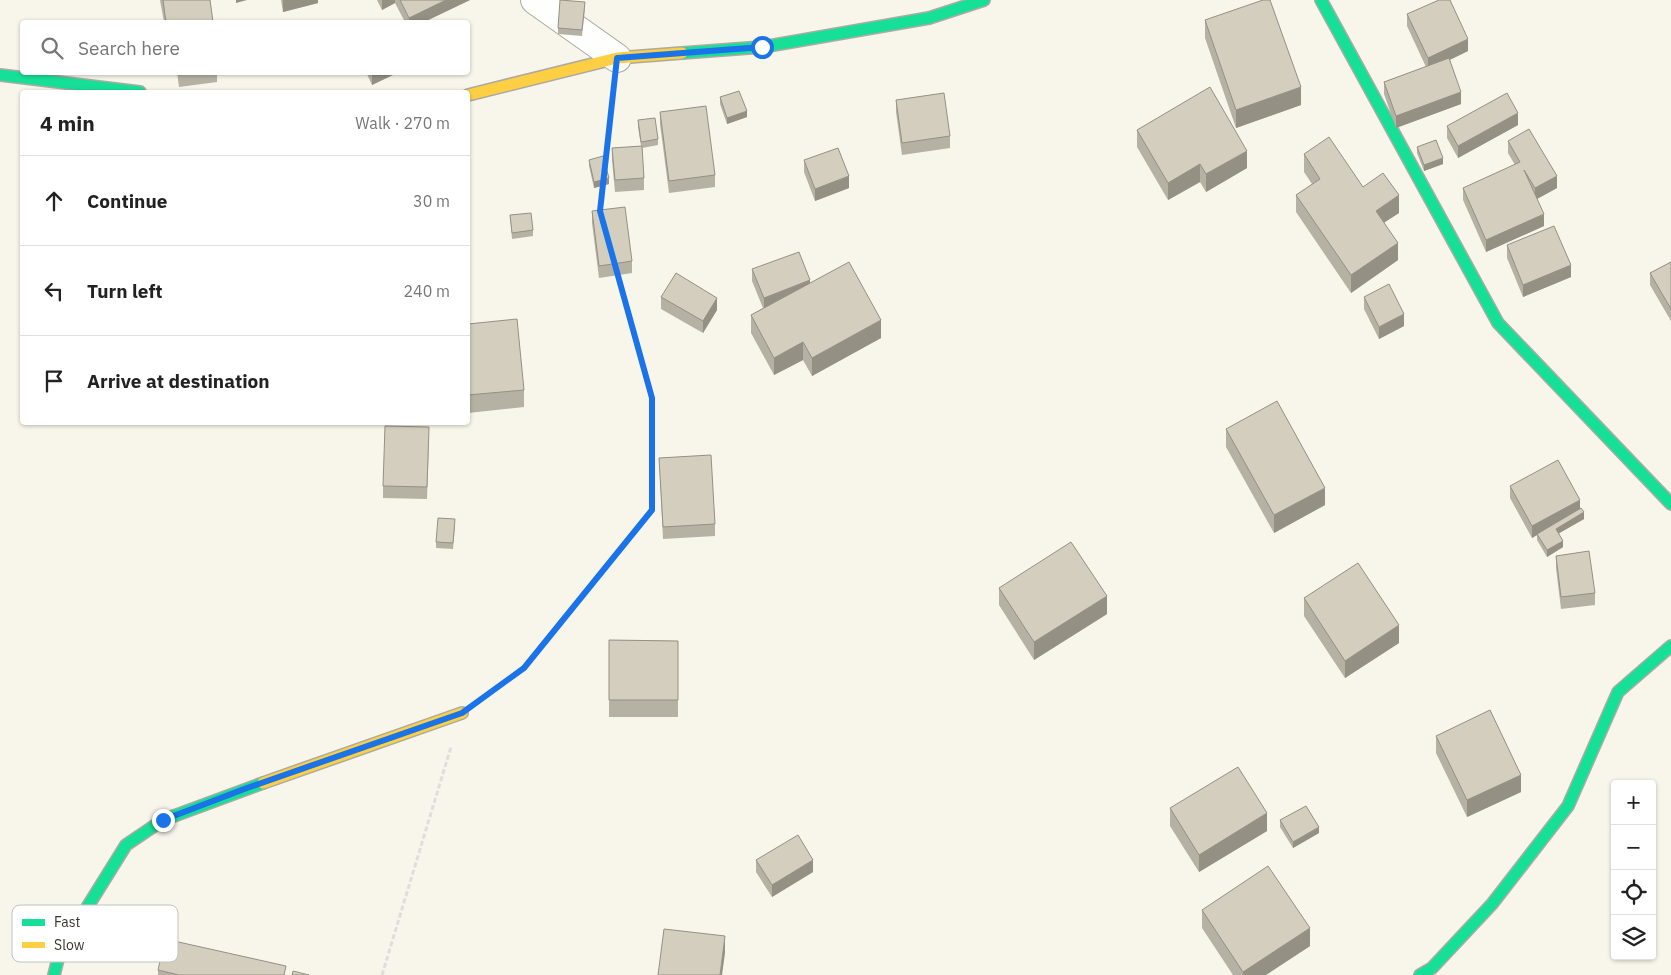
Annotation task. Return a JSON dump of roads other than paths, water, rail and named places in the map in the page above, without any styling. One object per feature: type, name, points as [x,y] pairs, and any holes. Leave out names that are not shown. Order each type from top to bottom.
[{"type":"street","points":[[535,0],[617,58]]},
{"type":"street","points":[[470,95],[617,58],[762,47],[929,18],[984,0]]},
{"type":"street","points":[[1321,0],[1498,323],[1671,504]]},
{"type":"street","points":[[0,75],[124,90]]},
{"type":"street","points":[[1420,975],[1432,968],[1492,904],[1568,806],[1618,692],[1671,646]]},
{"type":"street","points":[[89,905],[126,845],[163,820],[247,788],[462,713]]},
{"type":"street","points":[[54,975],[57,962]]}]
